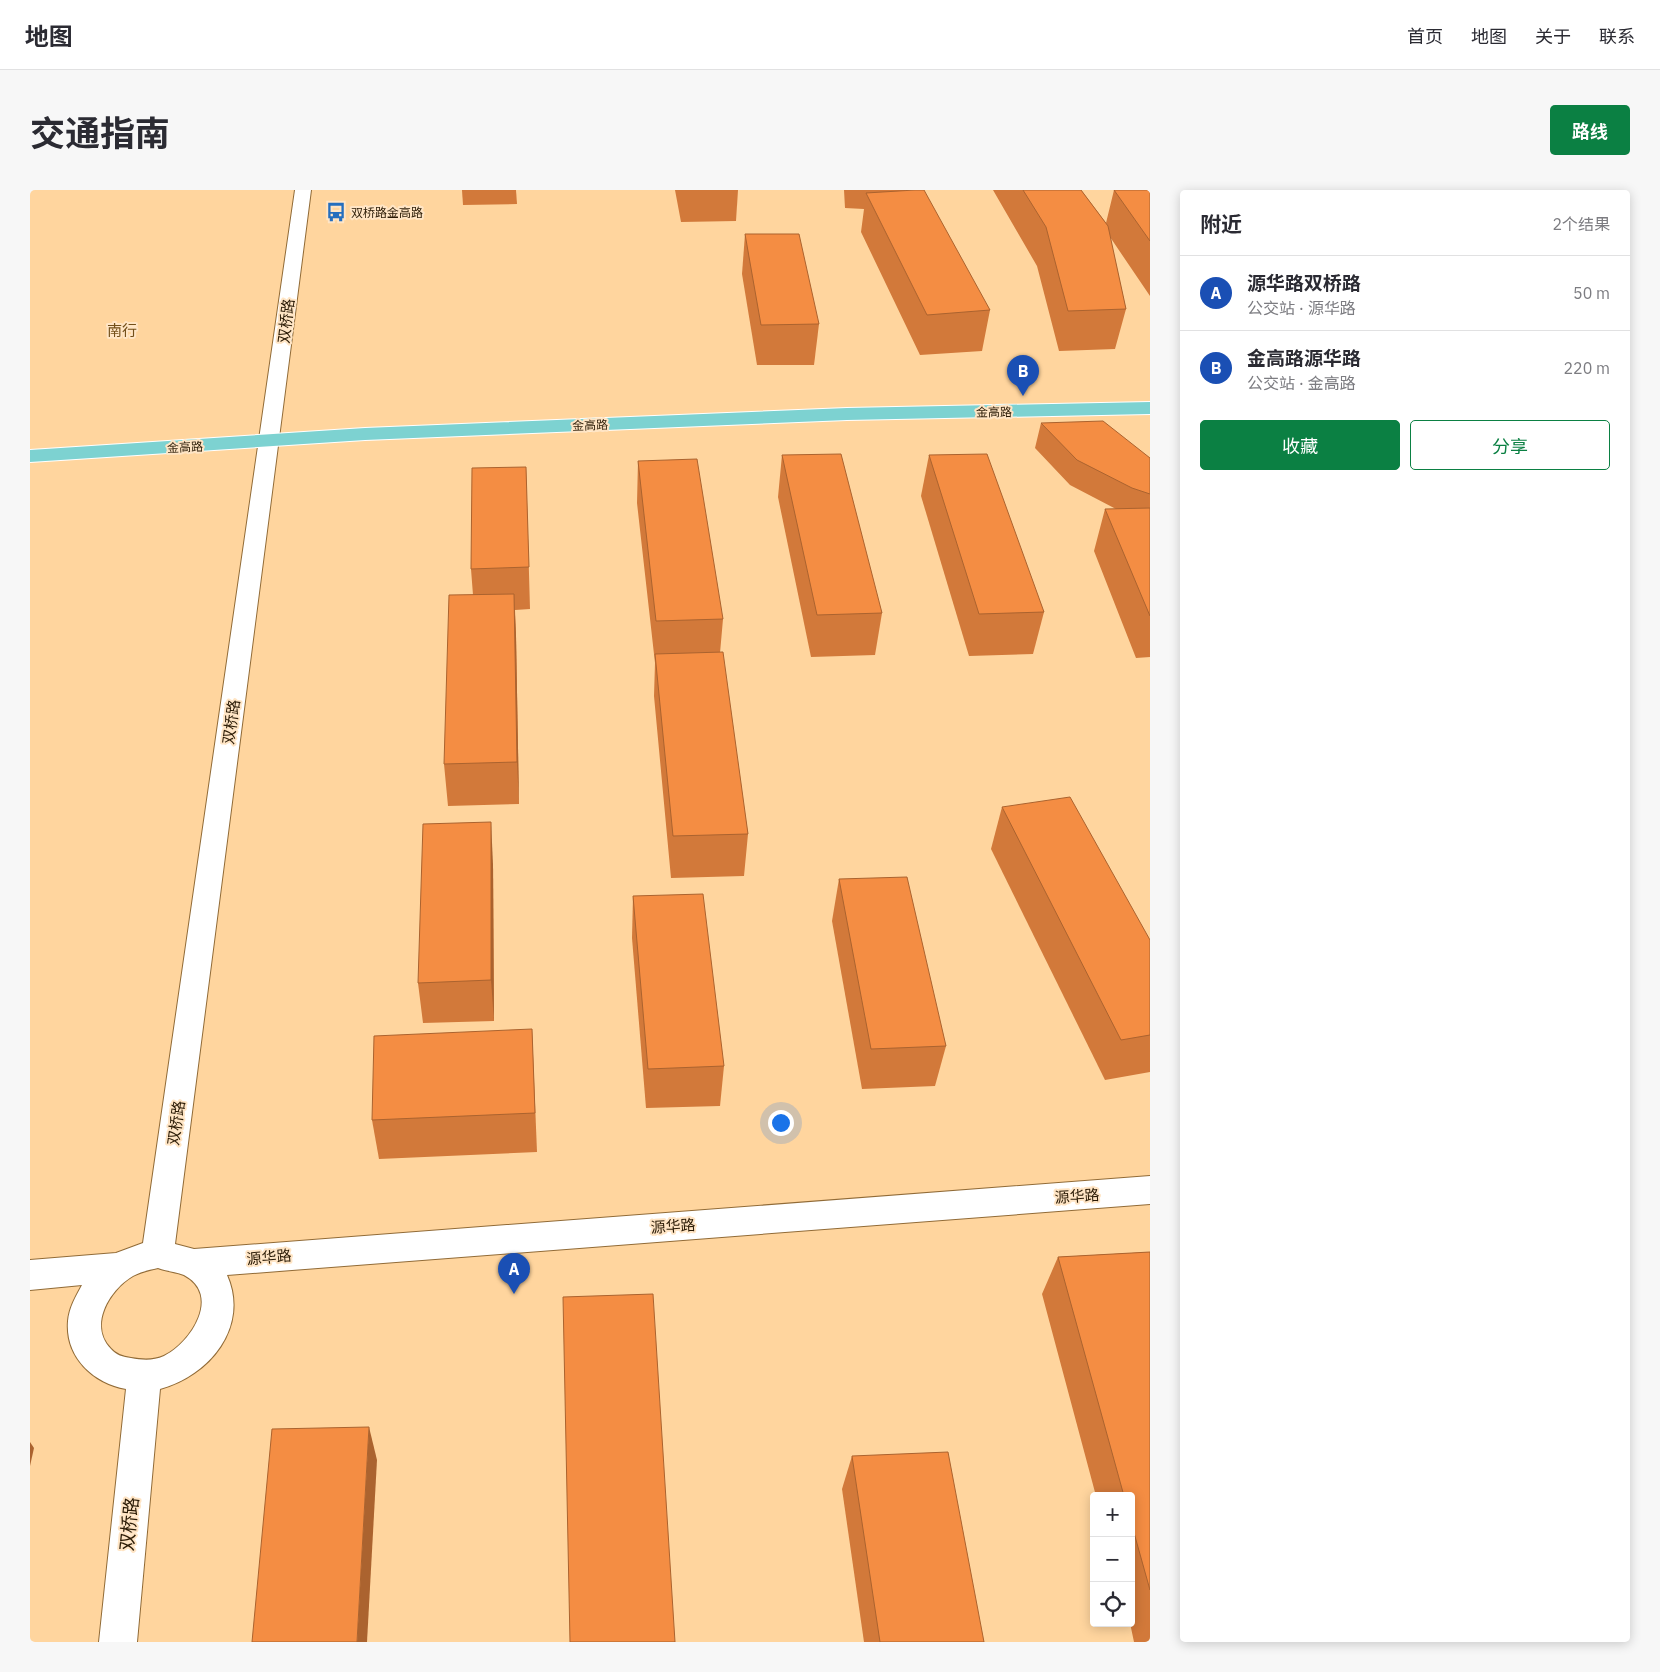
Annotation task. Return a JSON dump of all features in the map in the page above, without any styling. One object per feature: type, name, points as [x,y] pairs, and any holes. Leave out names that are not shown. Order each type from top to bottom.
[{"type":"main road","name":"金高路","points":[[30,456],[270,442],[365,434],[847,414],[1150,408]]},
{"type":"street","name":"双桥路","points":[[158,1254],[303,190]]},
{"type":"street","name":"源华路","points":[[196,1263],[1150,1190]]},
{"type":"street","points":[[158,1254],[179,1256],[196,1263],[210,1275],[217,1291],[219,1310],[214,1328],[202,1347],[186,1362],[166,1372],[144,1376],[123,1375],[105,1367],[91,1354],[85,1336],[84,1318],[90,1299],[102,1282],[118,1268],[138,1258],[158,1254]]},
{"type":"street","points":[[30,1275],[118,1268]]},
{"type":"street","name":"双桥路","points":[[118,1642],[144,1376]]},
{"type":"building","points":[[924,190],[990,310],[927,315],[866,193]]},
{"type":"building","points":[[1023,190],[1081,190],[1108,226],[1126,309],[1068,311],[1046,227]]},
{"type":"building","points":[[1114,190],[1150,190],[1150,241]]},
{"type":"building","points":[[745,234],[799,234],[819,324],[761,325]]},
{"type":"building","points":[[1103,421],[1150,458],[1150,494],[1132,488],[1077,460],[1041,423]]},
{"type":"building","points":[[841,454],[882,613],[817,615],[782,455]]},
{"type":"building","points":[[987,454],[1044,612],[979,614],[929,455]]},
{"type":"building","points":[[697,459],[723,619],[656,621],[638,461]]},
{"type":"building","points":[[526,467],[529,567],[471,569],[472,468]]},
{"type":"building","points":[[1150,508],[1150,616],[1105,509]]},
{"type":"building","points":[[514,594],[517,762],[444,764],[449,595]]},
{"type":"building","points":[[723,652],[748,834],[673,836],[655,654]]},
{"type":"building","points":[[1070,797],[1150,940],[1150,1035],[1121,1040],[1002,807]]},
{"type":"building","points":[[491,822],[491,980],[418,983],[423,824]]},
{"type":"building","points":[[907,877],[946,1046],[871,1049],[839,879]]},
{"type":"building","points":[[703,894],[724,1066],[648,1069],[633,896]]},
{"type":"building","points":[[532,1029],[535,1113],[372,1120],[374,1036]]},
{"type":"building","points":[[1150,1252],[1150,1590],[1135,1536],[1135,1492],[1123,1492],[1058,1257]]},
{"type":"building","points":[[653,1294],[675,1642],[570,1642],[563,1297]]},
{"type":"building","points":[[369,1427],[357,1642],[252,1642],[272,1429]]},
{"type":"building","points":[[948,1452],[984,1642],[880,1642],[852,1456]]},
{"type":"place","name":"双桥路金高路","points":[[336,212]]},
{"type":"place","name":"金高路源华路","points":[[1023,396]]},
{"type":"place","name":"源华路双桥路","points":[[514,1294]]},
{"type":"district","name":"南行","points":[[122,330]]}]
